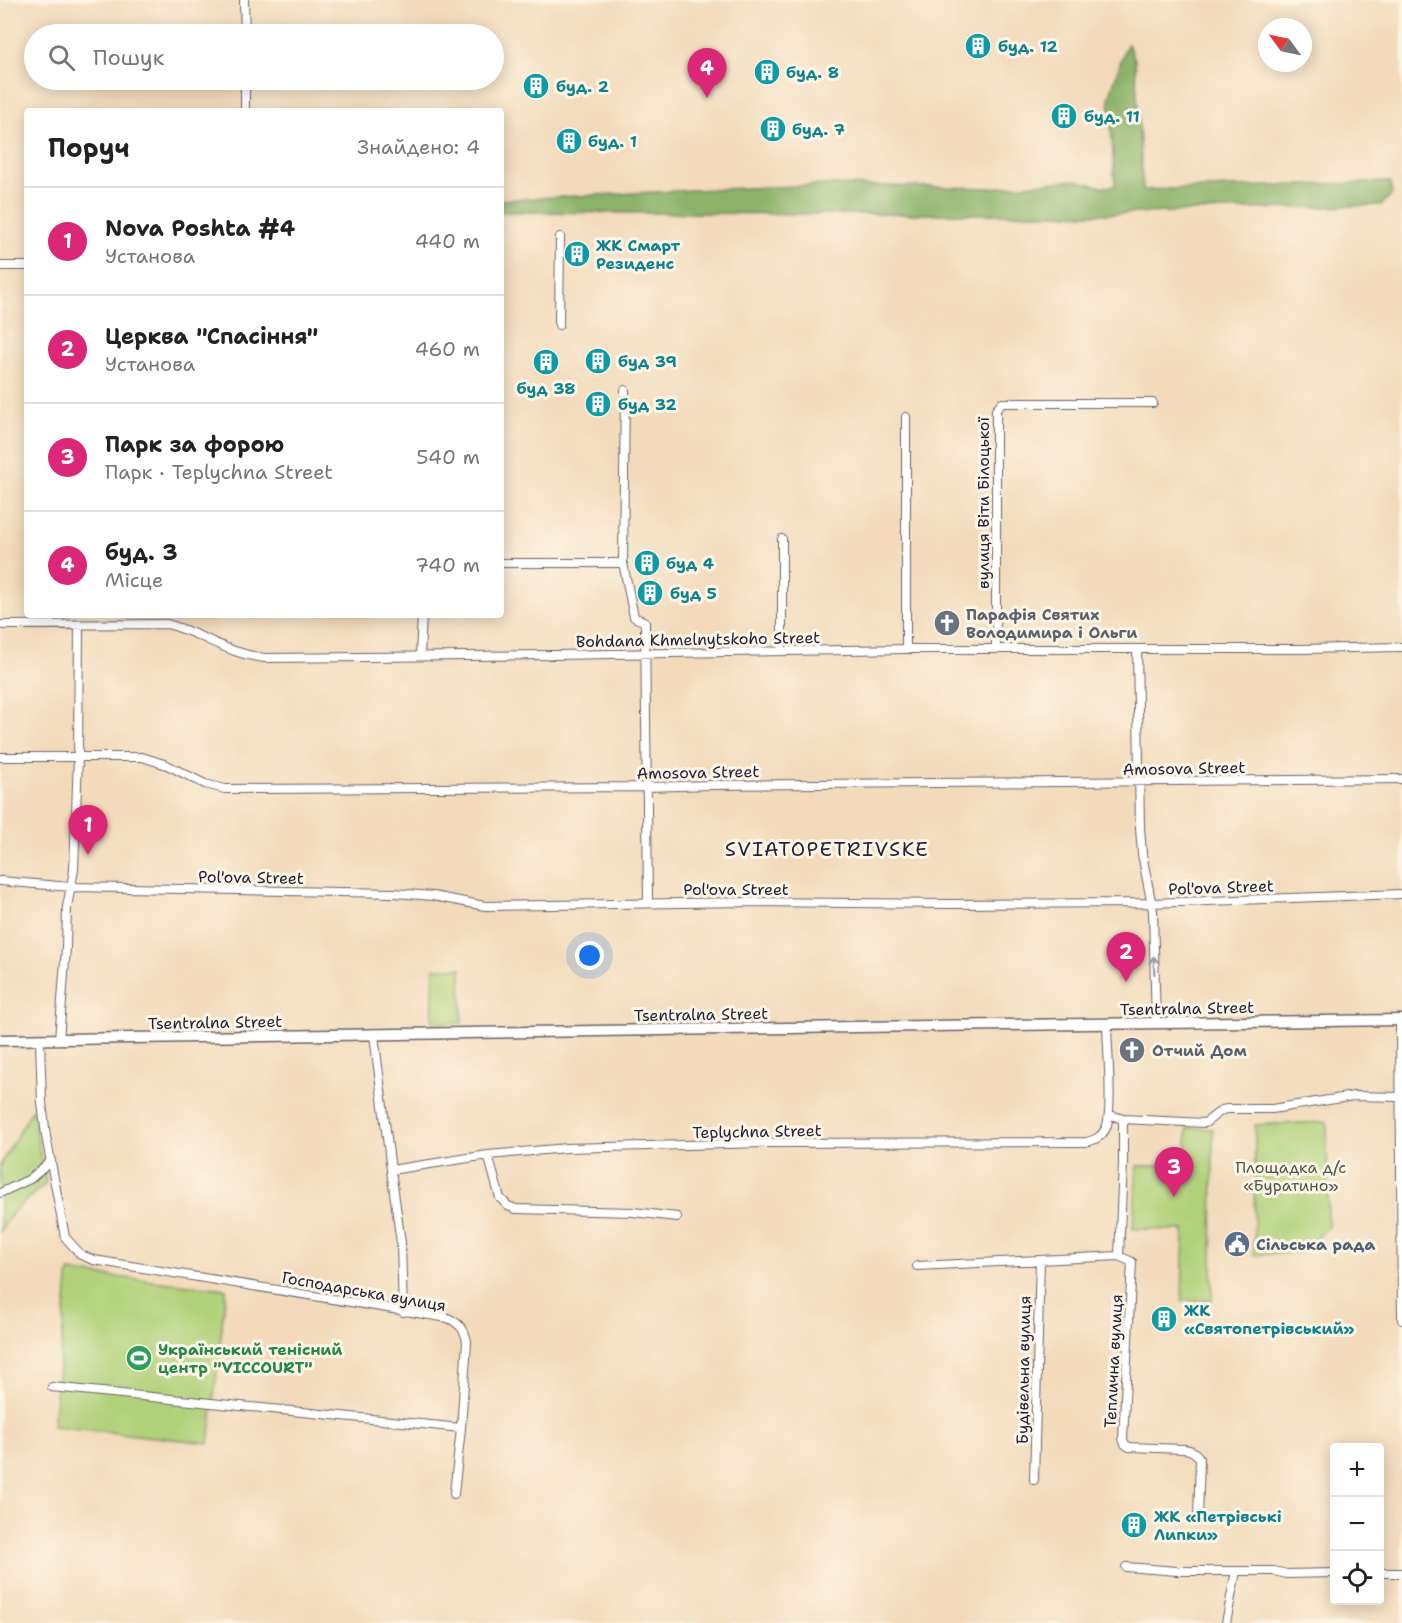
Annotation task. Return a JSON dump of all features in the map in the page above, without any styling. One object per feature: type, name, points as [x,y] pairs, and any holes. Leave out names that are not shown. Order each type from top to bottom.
[{"type":"main road","name":"Tsentralna Street","points":[[0,1041],[1401,1020]]},
{"type":"street","points":[[244,0],[244,24]]},
{"type":"street","points":[[245,90],[245,108]]},
{"type":"street","points":[[559,325],[560,237]]},
{"type":"street","points":[[0,266],[24,266]]},
{"type":"street","points":[[625,390],[623,563],[634,617],[645,622],[648,903]]},
{"type":"street","name":"вулиця Віти Білоцької","points":[[996,648],[996,410],[1002,404],[1153,403]]},
{"type":"street","points":[[906,417],[906,648]]},
{"type":"street","points":[[782,539],[782,650]]},
{"type":"street","points":[[504,563],[623,563]]},
{"type":"street","points":[[420,656],[422,618]]},
{"type":"street","name":"Bohdana Khmelnytskoho Street","points":[[0,625],[167,624],[179,627],[234,652],[254,657],[645,654],[906,648],[1402,647]]},
{"type":"street","points":[[59,1040],[67,907],[74,870],[79,625]]},
{"type":"street","points":[[1137,649],[1138,782],[1142,854],[1153,911],[1156,1024]]},
{"type":"street","name":"Amosova Street","points":[[0,757],[142,758],[166,765],[205,784],[225,789],[1402,779]]},
{"type":"street","name":"Pol'ova Street","points":[[0,881],[71,887],[394,893],[433,896],[485,906],[745,902],[1151,903],[1402,894]]},
{"type":"street","points":[[1401,1020],[1402,1320]]},
{"type":"street","points":[[1107,1024],[1110,1115],[1123,1119],[1205,1123],[1221,1110],[1227,1109],[1272,1109],[1354,1096],[1400,1097]]},
{"type":"street","points":[[374,1035],[401,1243],[403,1312]]},
{"type":"street","name":"Господарська вулиця","points":[[39,1040],[42,1103],[65,1237],[81,1255],[94,1260],[455,1321],[463,1329],[467,1342],[460,1428]]},
{"type":"street","name":"Teplychna Street","points":[[391,1170],[488,1155],[567,1148],[754,1143],[1086,1142],[1099,1137],[1105,1130],[1110,1115]]},
{"type":"street","points":[[917,1266],[1119,1256],[1123,1119]]},
{"type":"street","points":[[488,1155],[500,1198],[508,1206],[516,1209],[633,1212],[677,1217]]},
{"type":"street","points":[[0,1193],[30,1179],[51,1161]]},
{"type":"street","name":"Теплична вулиця","points":[[1119,1256],[1131,1262],[1123,1439],[1129,1447],[1184,1449],[1196,1453],[1200,1459],[1198,1517]]},
{"type":"street","name":"Будівельна вулиця","points":[[1034,1480],[1040,1260]]},
{"type":"street","points":[[52,1387],[460,1428],[454,1494]]},
{"type":"street","points":[[1126,1568],[1177,1571],[1274,1571],[1287,1574],[1330,1573]]},
{"type":"street","points":[[1226,1623],[1236,1571]]},
{"type":"street","points":[[1384,1573],[1402,1572]]},
{"type":"green space","points":[[1128,44],[1135,60],[1143,190],[1391,182],[1392,194],[1381,205],[1109,214],[504,212],[504,200],[694,190],[827,185],[991,188],[1075,180],[1103,187],[1115,186],[1109,98]]},
{"type":"green space","points":[[434,968],[461,968],[462,1023],[432,1023]]},
{"type":"green space","points":[[32,1110],[46,1183],[13,1212],[0,1232],[0,1165]]},
{"type":"green space","name":"Площадка д/с «Буратино»","points":[[1327,1122],[1328,1227],[1302,1252],[1254,1255],[1255,1125]]},
{"type":"green space","points":[[1187,1128],[1213,1129],[1212,1300],[1182,1301],[1184,1230],[1133,1229],[1137,1166],[1187,1165]]},
{"type":"green space","name":"Український тенісний центр \"VICCOURT\"","points":[[69,1272],[226,1289],[209,1443],[53,1426]]},
{"type":"place","name":"буд. 12","points":[[978,46]]},
{"type":"place","name":"буд. 8","points":[[767,72]]},
{"type":"place","name":"буд. 2","points":[[536,86]]},
{"type":"place","name":"буд. 3","points":[[707,98]]},
{"type":"place","name":"буд. 11","points":[[1064,116]]},
{"type":"place","name":"буд. 7","points":[[773,129]]},
{"type":"place","name":"буд. 1","points":[[569,141]]},
{"type":"place","name":"ЖК Смарт Резиденс","points":[[577,254]]},
{"type":"place","name":"буд 39","points":[[598,361]]},
{"type":"place","name":"буд 38","points":[[546,362]]},
{"type":"place","name":"буд 32","points":[[598,404]]},
{"type":"place","name":"буд 4","points":[[647,563]]},
{"type":"place","name":"буд 5","points":[[650,593]]},
{"type":"place","name":"Парафія Святих Володимира і Ольги","points":[[947,623]]},
{"type":"place","name":"Nova Poshta #4","points":[[88,855]]},
{"type":"place","name":"Церква \"Спасіння\"","points":[[1126,982]]},
{"type":"place","name":"Отчий Дом","points":[[1132,1050]]},
{"type":"place","name":"Парк за форою","points":[[1174,1197]]},
{"type":"place","name":"Сільська рада","points":[[1237,1244]]},
{"type":"place","name":"ЖК «Святопетрівський»","points":[[1164,1319]]},
{"type":"place","name":"Український тенісний центр \"VICCOURT\"","points":[[139,1358]]},
{"type":"place","name":"ЖК «Петрівські Липки»","points":[[1134,1525]]},
{"type":"district","name":"SVIATOPETRIVSKE","points":[[827,849]]}]
